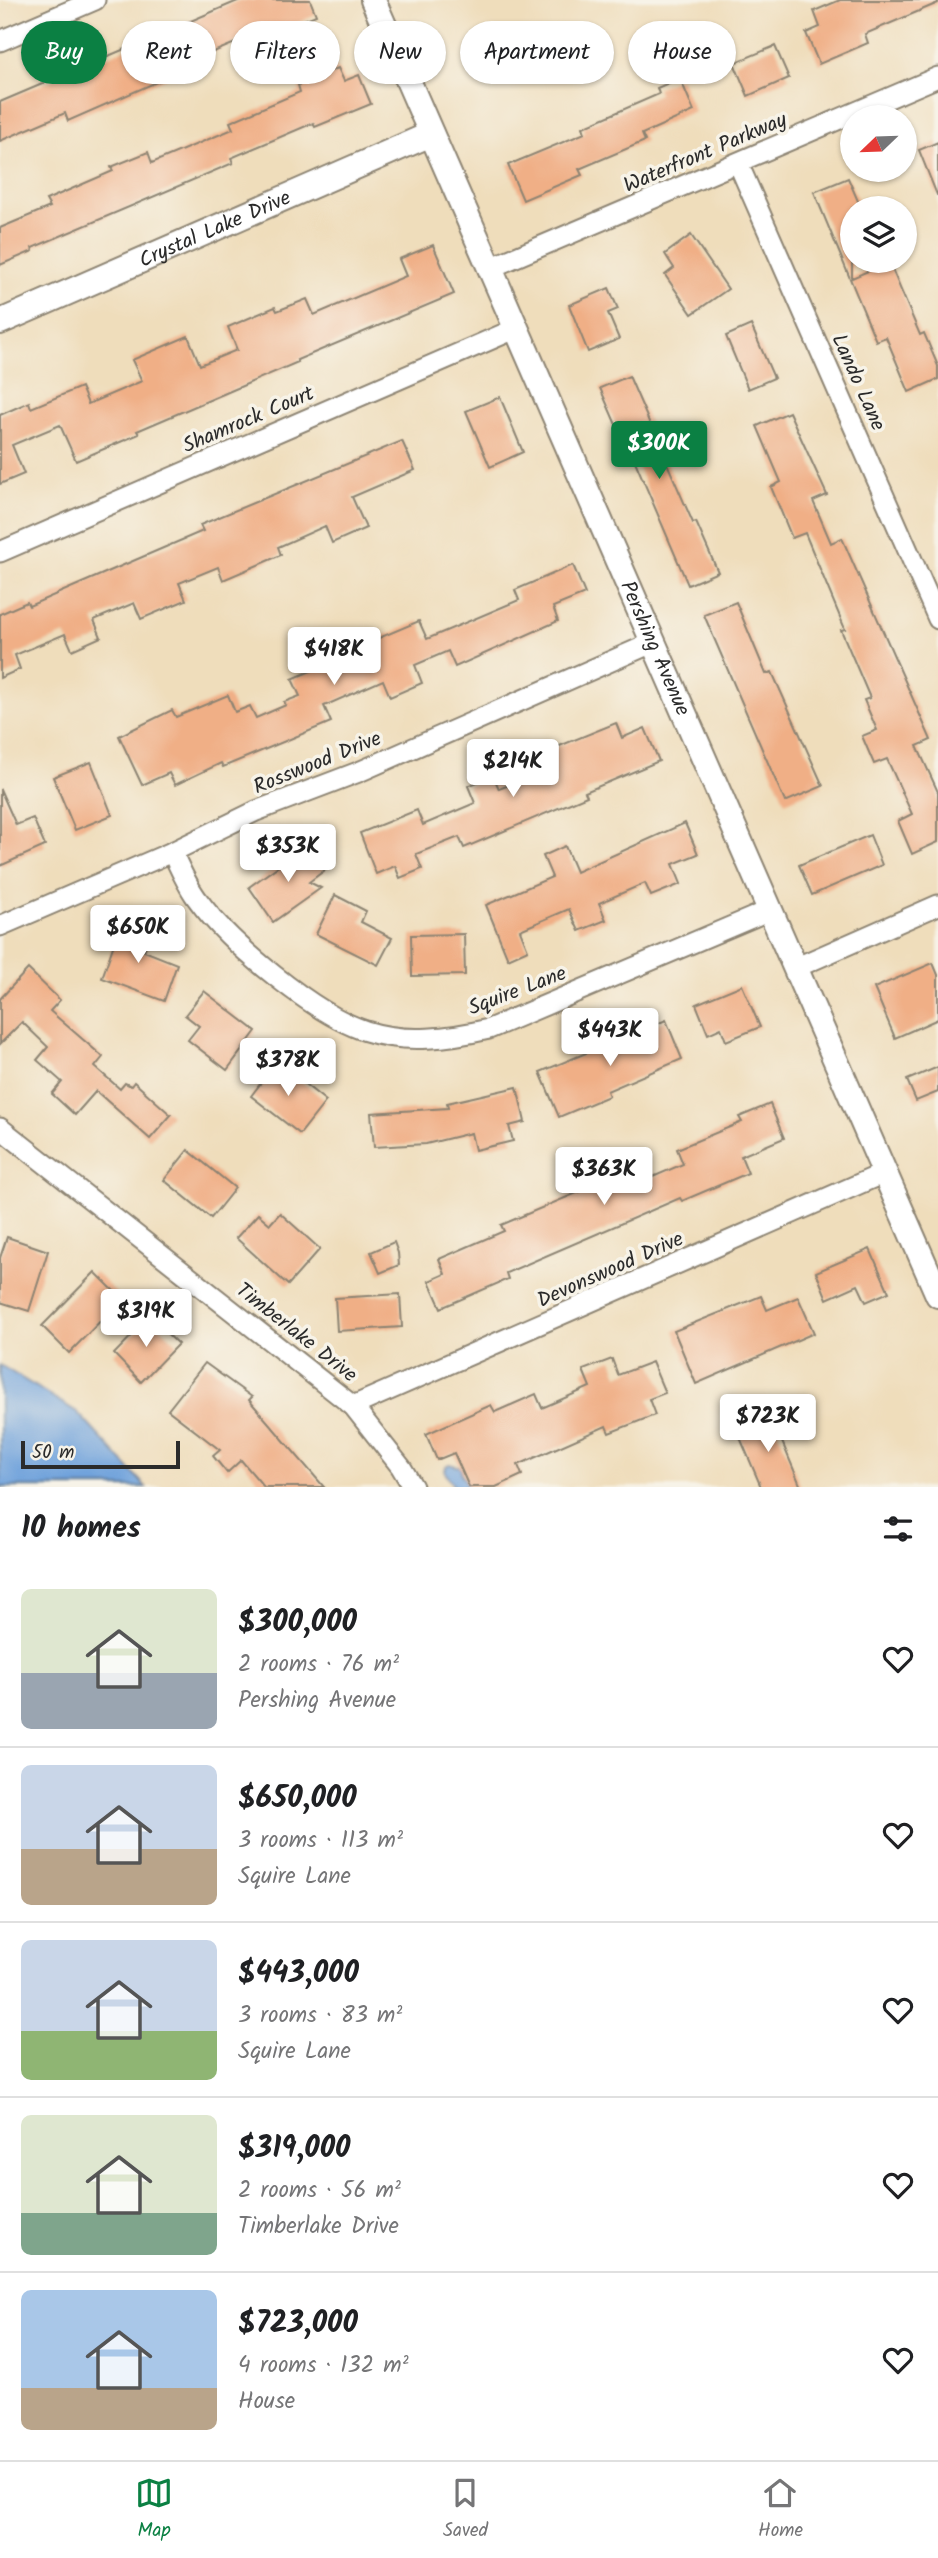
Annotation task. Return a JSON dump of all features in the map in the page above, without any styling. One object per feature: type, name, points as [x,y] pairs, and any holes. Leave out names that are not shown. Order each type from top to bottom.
[{"type":"street","points":[[0,41],[95,0]]},
{"type":"street","name":"Pershing Avenue","points":[[373,0],[938,1295]]},
{"type":"street","name":"Waterfront Parkway","points":[[490,268],[938,78]]},
{"type":"street","name":"Crystal Lake Drive","points":[[0,322],[431,134]]},
{"type":"street","name":"Lando Lane","points":[[738,163],[938,619]]},
{"type":"street","name":"Shamrock Court","points":[[0,552],[515,329]]},
{"type":"street","name":"Rosswood Drive","points":[[0,926],[172,852],[256,811],[361,771],[652,643]]},
{"type":"street","name":"Squire Lane","points":[[172,852],[196,898],[219,926],[299,994],[332,1015],[367,1031],[408,1038],[452,1037],[489,1029],[770,910]]},
{"type":"street","points":[[795,968],[938,905]]},
{"type":"street","name":"Timberlake Drive","points":[[0,1128],[354,1406],[413,1487]]},
{"type":"street","name":"Devonswood Drive","points":[[354,1406],[884,1173]]},
{"type":"water","points":[[0,1365],[77,1412],[146,1487],[0,1487]]},
{"type":"water","points":[[449,1464],[461,1467],[461,1474],[469,1487],[454,1487],[445,1472]]},
{"type":"building","points":[[240,0],[310,0],[316,15],[302,21],[230,21],[230,45],[216,51],[216,21],[191,21]]},
{"type":"building","points":[[840,0],[938,0],[938,3],[865,34],[868,43],[819,64],[806,33],[820,27],[814,11]]},
{"type":"building","points":[[775,46],[789,78],[748,96],[736,62]]},
{"type":"building","points":[[121,51],[121,84],[152,84],[68,121],[65,113],[0,141],[0,102],[42,84],[107,84],[107,57]]},
{"type":"building","points":[[340,72],[344,81],[354,77],[354,84],[363,84],[371,104],[315,127],[313,123],[231,158],[233,163],[32,248],[33,251],[0,265],[0,228],[50,207],[46,200],[113,171],[111,167],[148,152],[152,163],[233,129],[230,122],[300,92],[298,85],[340,84]]},
{"type":"building","points":[[666,84],[683,84],[694,111],[642,134],[645,141],[579,169],[582,175],[523,200],[508,165],[585,133],[583,127],[659,94],[657,88]]},
{"type":"building","points":[[938,142],[938,195],[937,195],[919,150]]},
{"type":"building","points":[[840,181],[850,182],[856,196],[840,196],[840,254],[814,192]]},
{"type":"building","points":[[691,235],[728,289],[692,314],[665,275],[674,268],[665,254]]},
{"type":"building","points":[[433,245],[454,294],[297,360],[298,362],[137,431],[139,434],[76,461],[60,425],[12,445],[24,474],[0,484],[0,415],[29,402],[31,408],[81,387],[88,404],[142,381],[132,360],[188,336],[200,365],[237,350],[228,327],[275,307],[277,311],[307,299],[314,315],[406,276],[399,259]]},
{"type":"building","points":[[848,273],[852,273],[852,278],[864,273],[894,273],[920,335],[924,333],[938,366],[938,379],[909,392],[886,337],[876,341]]},
{"type":"building","points":[[609,288],[618,309],[608,313],[619,339],[588,352],[569,305]]},
{"type":"building","points":[[751,325],[774,378],[748,389],[726,336]]},
{"type":"building","points":[[629,376],[693,523],[696,522],[718,572],[688,585],[623,433],[620,434],[600,388]]},
{"type":"building","points":[[500,397],[523,452],[490,467],[466,411]]},
{"type":"building","points":[[789,412],[827,495],[813,501],[831,543],[842,538],[931,740],[917,746],[938,792],[938,842],[912,854],[898,821],[912,814],[887,759],[874,764],[862,736],[877,730],[864,700],[870,698],[841,630],[845,629],[805,533],[792,538],[771,487],[781,482],[757,426]]},
{"type":"building","points":[[402,441],[415,470],[352,497],[366,528],[332,543],[325,526],[278,547],[281,555],[223,580],[218,567],[179,583],[186,600],[141,619],[134,603],[94,620],[101,637],[72,650],[65,634],[15,655],[20,669],[0,678],[0,614],[27,602],[29,606],[203,531],[200,525]]},
{"type":"building","points":[[573,565],[585,594],[553,607],[558,621],[455,667],[448,651],[415,665],[422,683],[390,697],[383,680],[324,706],[331,722],[223,767],[221,763],[175,785],[169,773],[142,785],[119,736],[172,710],[176,717],[228,695],[235,712],[250,706],[256,718],[300,696],[292,679],[368,647],[367,643],[419,621],[427,639],[519,600],[515,590]]},
{"type":"building","points":[[736,602],[766,674],[772,672],[823,786],[785,802],[704,615]]},
{"type":"building","points":[[616,723],[622,738],[645,728],[659,761],[585,792],[587,796],[464,848],[459,837],[416,854],[422,869],[400,878],[395,866],[376,874],[360,833],[417,810],[423,825],[475,803],[468,786],[493,775],[499,789],[548,770],[542,753]]},
{"type":"building","points":[[91,762],[112,815],[75,830],[53,777]]},
{"type":"building","points":[[0,789],[16,825],[33,818],[45,846],[0,866]]},
{"type":"building","points":[[685,823],[698,854],[673,864],[681,884],[651,896],[645,883],[599,903],[606,920],[579,931],[569,909],[520,930],[528,950],[508,959],[486,905],[552,877],[543,856],[565,846],[576,872]]},
{"type":"building","points":[[870,835],[882,865],[812,895],[799,865]]},
{"type":"building","points":[[308,845],[325,870],[309,882],[321,888],[273,922],[249,887]]},
{"type":"building","points":[[335,895],[366,911],[361,922],[392,938],[378,965],[316,934]]},
{"type":"building","points":[[121,924],[150,935],[144,951],[177,964],[164,1001],[102,978]]},
{"type":"building","points":[[464,934],[465,975],[412,976],[411,935]]},
{"type":"building","points":[[933,963],[938,975],[938,1019],[895,1038],[874,988]]},
{"type":"building","points":[[28,969],[60,1000],[50,1011],[103,1057],[95,1067],[120,1089],[125,1083],[131,1086],[134,1082],[171,1115],[150,1139],[96,1091],[75,1115],[52,1094],[62,1082],[37,1060],[48,1047],[22,1022],[0,1044],[0,999]]},
{"type":"building","points":[[742,985],[760,1027],[726,1041],[721,1028],[708,1034],[696,1004]]},
{"type":"building","points":[[204,991],[256,1031],[227,1070],[188,1040],[199,1026],[185,1015]]},
{"type":"building","points":[[666,1020],[682,1059],[607,1091],[609,1096],[559,1117],[540,1072]]},
{"type":"building","points":[[277,1062],[326,1101],[300,1134],[251,1096]]},
{"type":"building","points":[[938,1067],[938,1092],[916,1101],[907,1080]]},
{"type":"building","points":[[517,1087],[525,1122],[509,1126],[513,1141],[475,1150],[471,1133],[426,1144],[374,1147],[371,1113],[448,1108],[447,1103]]},
{"type":"building","points":[[770,1104],[784,1138],[741,1156],[748,1173],[682,1201],[680,1198],[506,1273],[508,1279],[441,1308],[429,1281],[445,1274],[439,1259],[504,1231],[501,1225],[584,1190],[581,1183],[627,1163],[632,1175],[649,1167],[653,1177],[683,1164],[677,1149],[742,1122],[739,1117]]},
{"type":"building","points":[[188,1150],[235,1188],[211,1218],[164,1180]]},
{"type":"building","points":[[280,1213],[320,1249],[288,1285],[236,1238],[258,1214],[270,1224]]},
{"type":"building","points":[[7,1237],[48,1251],[29,1311],[0,1302],[0,1258]]},
{"type":"building","points":[[394,1242],[399,1265],[380,1273],[371,1252]]},
{"type":"building","points":[[870,1249],[889,1292],[866,1302],[858,1285],[827,1299],[816,1272]]},
{"type":"building","points":[[95,1272],[122,1299],[69,1353],[42,1326]]},
{"type":"building","points":[[400,1294],[402,1327],[337,1331],[335,1298]]},
{"type":"building","points":[[761,1296],[767,1310],[798,1297],[814,1333],[696,1384],[674,1331]]},
{"type":"building","points":[[150,1317],[178,1344],[141,1382],[114,1354]]},
{"type":"building","points":[[612,1359],[618,1375],[652,1362],[665,1393],[649,1399],[655,1415],[609,1433],[606,1426],[518,1465],[522,1475],[496,1487],[469,1487],[454,1453],[437,1460],[426,1434],[491,1405],[495,1412],[536,1394],[542,1408],[590,1387],[583,1370]]},
{"type":"building","points":[[205,1363],[252,1397],[249,1400],[324,1487],[264,1487],[241,1460],[227,1473],[213,1456],[220,1450],[168,1410]]},
{"type":"building","points":[[770,1413],[801,1487],[761,1487],[736,1428]]}]
